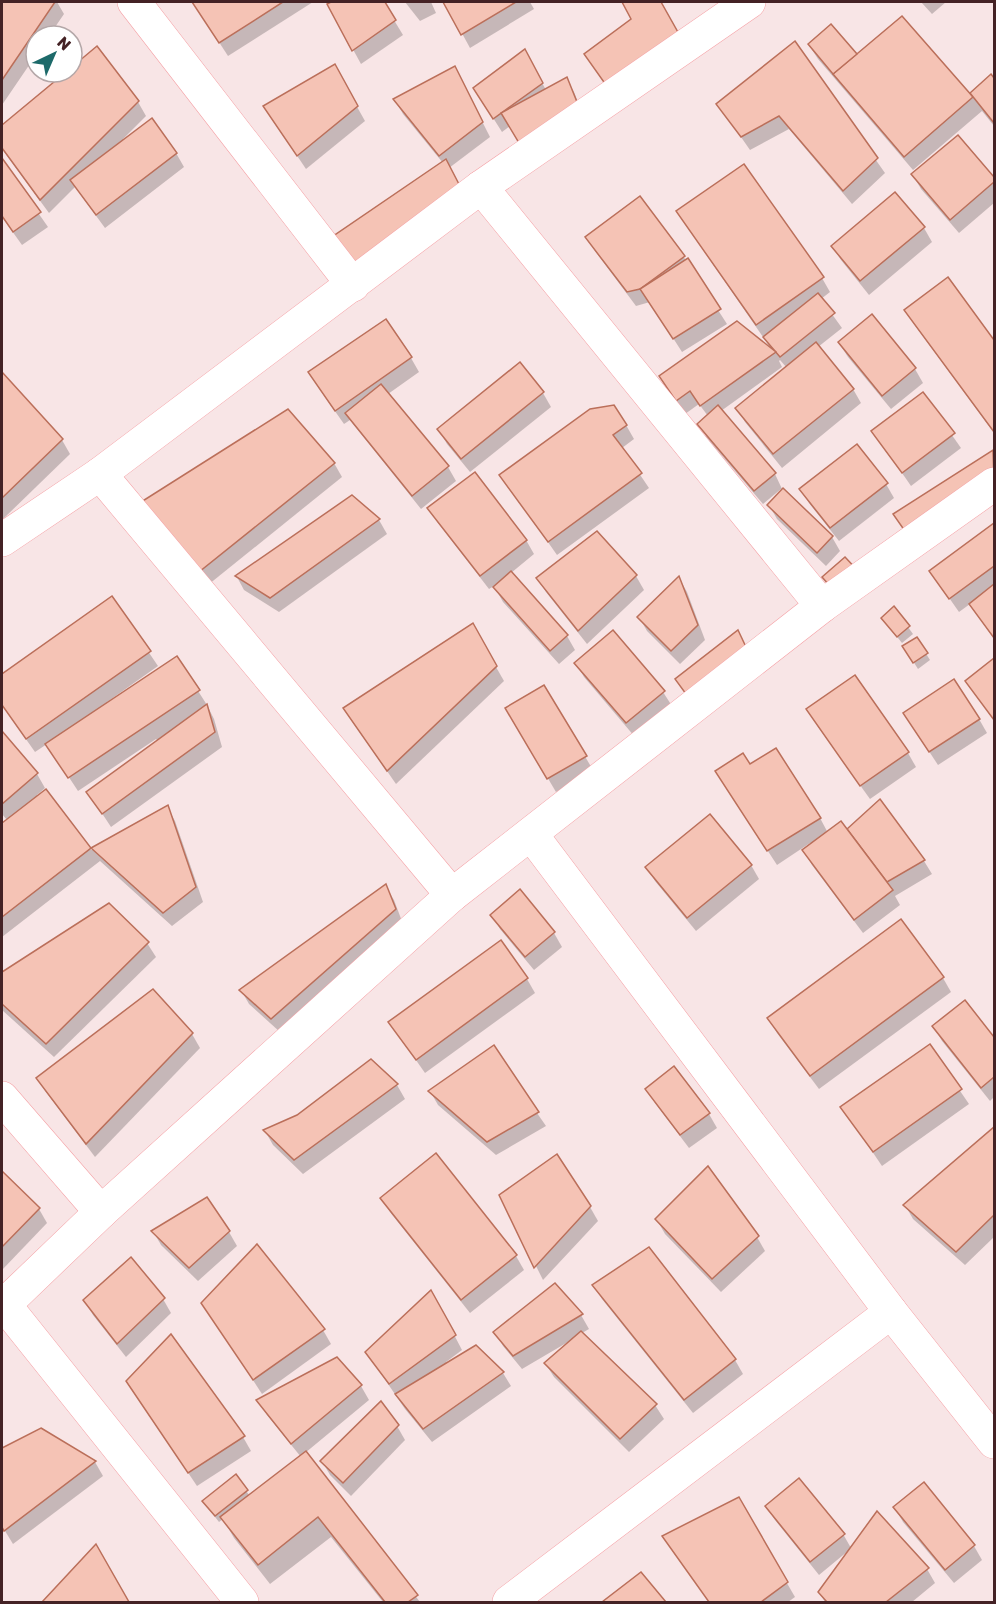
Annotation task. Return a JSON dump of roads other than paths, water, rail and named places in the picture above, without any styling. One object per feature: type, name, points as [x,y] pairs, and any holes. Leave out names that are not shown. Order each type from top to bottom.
[{"type":"street","points":[[134,2],[353,285]]},
{"type":"street","points":[[2,540],[100,474],[481,187],[729,7]]},
{"type":"street","points":[[481,187],[822,606]]},
{"type":"street","points":[[100,474],[452,895]]},
{"type":"street","points":[[242,1602],[3,1306],[101,1212],[452,895],[822,606],[994,484]]},
{"type":"street","points":[[531,834],[891,1312],[994,1442]]},
{"type":"street","points":[[2,1098],[101,1212]]},
{"type":"street","points":[[509,1602],[891,1312]]}]
